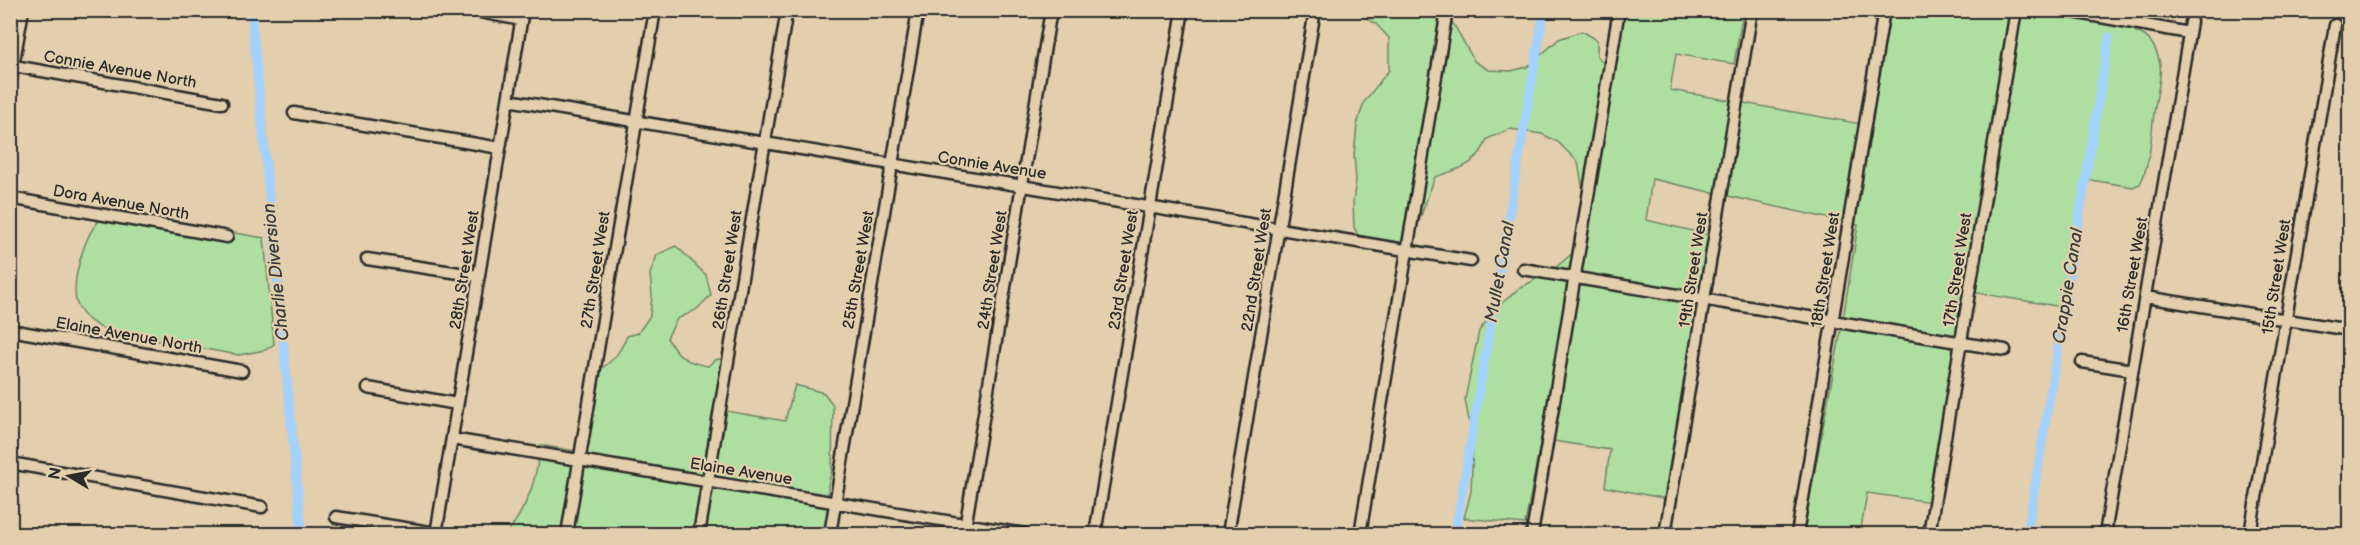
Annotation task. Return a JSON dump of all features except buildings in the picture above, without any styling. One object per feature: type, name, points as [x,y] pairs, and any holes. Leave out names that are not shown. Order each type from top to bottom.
[{"type":"street","points":[[10,83],[23,10]]},
{"type":"street","points":[[469,10],[522,15]]},
{"type":"street","name":"27th Street West","points":[[567,534],[655,10]]},
{"type":"street","name":"26th Street West","points":[[699,534],[787,10]]},
{"type":"street","name":"25th Street West","points":[[830,534],[918,10]]},
{"type":"street","name":"24th Street West","points":[[965,530],[1051,10]]},
{"type":"street","name":"23rd Street West","points":[[1095,534],[1183,10]]},
{"type":"street","name":"22nd Street West","points":[[1228,534],[1315,10]]},
{"type":"street","points":[[1360,534],[1447,10]]},
{"type":"street","points":[[1532,534],[1619,10]]},
{"type":"street","name":"19th Street West","points":[[1665,534],[1752,10]]},
{"type":"street","name":"18th Street West","points":[[1797,534],[1884,10]]},
{"type":"street","name":"17th Street West","points":[[1929,534],[2016,10]]},
{"type":"street","name":"16th Street West","points":[[2062,10],[2190,27],[2106,534]]},
{"type":"street","name":"28th Street West","points":[[436,534],[522,15]]},
{"type":"street","name":"15th Street West","points":[[2250,534],[2335,25]]},
{"type":"street","name":"Connie Avenue North","points":[[14,66],[222,103]]},
{"type":"street","name":"Connie Avenue","points":[[508,100],[1471,261]]},
{"type":"street","points":[[294,113],[500,148]]},
{"type":"street","name":"Dora Avenue North","points":[[10,198],[227,237]]},
{"type":"street","points":[[367,259],[479,276]]},
{"type":"street","points":[[1523,269],[2005,350]]},
{"type":"street","points":[[2145,297],[2349,330]]},
{"type":"street","name":"Elaine Avenue North","points":[[10,330],[242,371]]},
{"type":"street","points":[[2082,362],[2132,370]]},
{"type":"street","points":[[368,388],[458,404]]},
{"type":"street","name":"Elaine Avenue","points":[[452,439],[836,503],[965,530],[1025,534]]},
{"type":"street","points":[[10,463],[262,507]]},
{"type":"street","points":[[336,517],[436,534]]},
{"type":"green space","points":[[1356,11],[1441,11],[1454,25],[1475,62],[1489,70],[1511,71],[1527,67],[1559,39],[1582,31],[1597,40],[1597,56],[1607,67],[1624,11],[1743,11],[1734,64],[1676,54],[1670,90],[1872,126],[1889,11],[2058,11],[2131,23],[2136,32],[2146,37],[2155,49],[2160,64],[2160,74],[2149,155],[2140,184],[2133,187],[2091,180],[2087,184],[2062,307],[1966,291],[1932,502],[1867,493],[1860,534],[1803,534],[1858,225],[1652,179],[1646,220],[1710,235],[1668,499],[1605,487],[1610,450],[1541,439],[1525,524],[1464,518],[1471,492],[1473,442],[1465,399],[1479,331],[1498,306],[1520,288],[1554,269],[1575,251],[1584,196],[1578,162],[1558,142],[1542,134],[1510,129],[1487,139],[1473,161],[1435,177],[1415,232],[1393,250],[1365,251],[1354,227],[1353,202],[1356,180],[1354,155],[1357,125],[1364,102],[1389,70],[1389,38],[1377,25]]},
{"type":"green space","points":[[122,214],[264,238],[274,344],[265,350],[239,355],[113,333],[87,318],[77,304],[75,296],[75,285],[83,250],[92,230],[102,218]]},
{"type":"green space","points":[[676,246],[706,275],[711,295],[696,310],[677,319],[667,338],[679,354],[694,363],[708,366],[715,360],[728,357],[720,410],[785,421],[795,385],[824,393],[833,405],[832,470],[828,485],[829,509],[825,534],[506,534],[526,503],[537,469],[540,445],[582,452],[595,372],[610,362],[627,336],[638,333],[650,316],[652,295],[650,274],[657,255]]},
{"type":"waterway","name":"Charlie Diversion","points":[[251,10],[302,534]]},
{"type":"waterway","name":"Mullet Canal","points":[[1455,534],[1544,10]]},
{"type":"waterway","name":"Crappie Canal","points":[[2027,534],[2109,37]]}]
